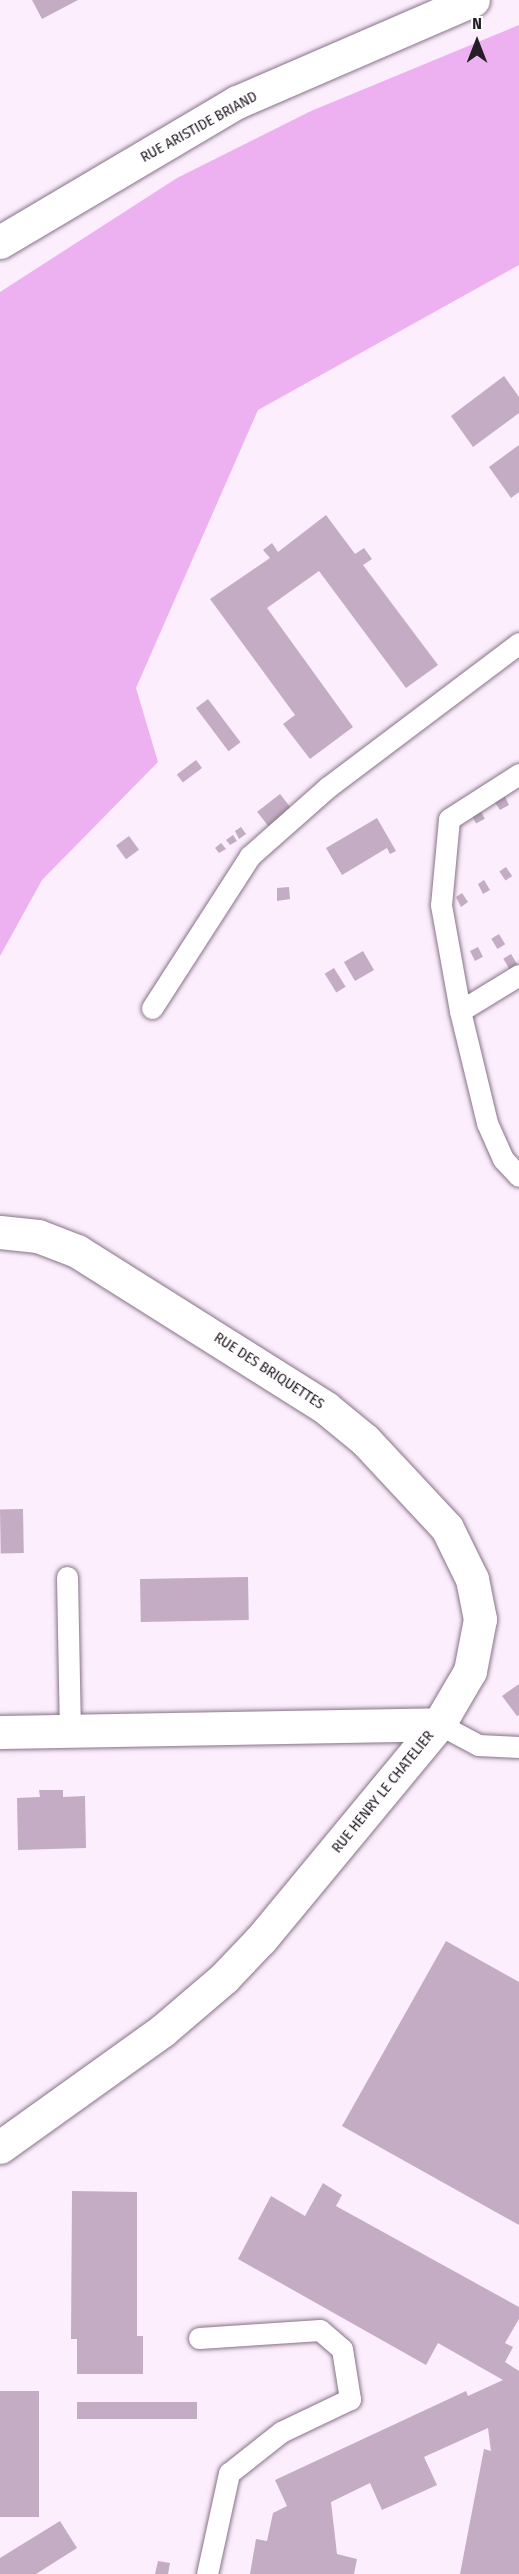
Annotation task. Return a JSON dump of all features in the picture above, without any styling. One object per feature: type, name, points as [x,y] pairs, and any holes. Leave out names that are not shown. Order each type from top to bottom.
[{"type":"street","name":"RUE ARISTIDE BRIAND","points":[[0,242],[237,102],[473,0]]},
{"type":"street","name":"RUE DES BRIQUETTES","points":[[0,1232],[38,1236],[77,1251],[306,1393],[364,1440],[432,1510],[464,1557],[480,1619],[470,1671],[439,1724]]},
{"type":"street","name":"RUE HENRY LE CHATELIER","points":[[0,1732],[439,1724]]},
{"type":"street","name":"RUE HENRY LE CHATELIER","points":[[0,2147],[110,2071],[224,1978],[280,1917],[439,1724]]},
{"type":"lane","points":[[152,1008],[250,856],[328,787],[519,643]]},
{"type":"lane","points":[[519,774],[449,819],[441,905],[460,1011],[488,1123],[503,1159],[519,1176]]},
{"type":"lane","points":[[460,1011],[519,975]]},
{"type":"lane","points":[[67,1577],[70,1730]]},
{"type":"lane","points":[[439,1724],[478,1745],[519,1746]]},
{"type":"lane","points":[[199,2338],[320,2330],[342,2349],[350,2399],[281,2432],[229,2473],[207,2574]]},
{"type":"shaded area","points":[[519,25],[519,265],[258,410],[136,688],[158,762],[42,880],[0,956],[0,292],[177,178],[311,111]]},
{"type":"building","points":[[32,0],[78,0],[42,19]]},
{"type":"building","points":[[504,376],[519,397],[519,413],[473,447],[451,416]]},
{"type":"building","points":[[519,445],[519,492],[511,498],[489,467]]},
{"type":"building","points":[[326,515],[355,554],[364,548],[372,559],[363,565],[438,665],[406,688],[319,571],[267,608],[353,727],[310,759],[283,724],[295,715],[210,599],[270,558],[263,550],[272,543],[278,552]]},
{"type":"building","points":[[208,699],[240,742],[229,751],[196,708]]},
{"type":"building","points":[[196,760],[202,768],[183,782],[177,774]]},
{"type":"building","points":[[280,794],[291,808],[268,826],[257,812]]},
{"type":"building","points":[[504,795],[509,805],[500,810],[494,801]]},
{"type":"building","points":[[480,810],[485,819],[476,824],[471,815]]},
{"type":"building","points":[[377,818],[396,851],[390,854],[387,848],[342,875],[326,848]]},
{"type":"building","points":[[241,827],[246,834],[239,839],[235,831]]},
{"type":"building","points":[[233,835],[237,841],[230,845],[226,840]]},
{"type":"building","points":[[129,836],[139,850],[126,859],[116,845]]},
{"type":"building","points":[[221,843],[226,849],[219,853],[215,848]]},
{"type":"building","points":[[506,867],[512,876],[506,881],[499,871]]},
{"type":"building","points":[[484,880],[490,890],[483,894],[478,884]]},
{"type":"building","points":[[289,887],[290,899],[277,901],[277,888]]},
{"type":"building","points":[[462,893],[468,902],[461,907],[456,897]]},
{"type":"building","points":[[499,934],[505,944],[497,949],[491,939]]},
{"type":"building","points":[[478,947],[483,957],[475,961],[470,951]]},
{"type":"building","points":[[363,951],[374,970],[355,981],[344,962]]},
{"type":"building","points":[[511,954],[517,964],[509,969],[503,959]]},
{"type":"building","points":[[334,968],[346,987],[336,992],[325,974]]},
{"type":"building","points":[[0,1509],[23,1509],[24,1553],[1,1553]]},
{"type":"building","points":[[248,1577],[249,1620],[141,1622],[140,1579]]},
{"type":"building","points":[[519,1684],[519,1715],[517,1716],[502,1696]]},
{"type":"building","points":[[39,1790],[63,1790],[63,1797],[85,1796],[86,1848],[18,1850],[17,1798],[40,1797]]},
{"type":"building","points":[[446,1941],[519,1982],[519,2225],[342,2126]]},
{"type":"building","points":[[323,2183],[342,2195],[336,2206],[519,2307],[519,2319],[505,2343],[513,2347],[505,2362],[519,2371],[519,2574],[460,2574],[484,2449],[491,2451],[488,2428],[424,2457],[437,2485],[382,2510],[370,2483],[331,2502],[337,2554],[357,2559],[354,2574],[250,2574],[256,2539],[267,2541],[273,2513],[287,2506],[275,2480],[466,2391],[468,2396],[503,2380],[438,2343],[426,2365],[238,2259],[271,2196],[305,2216]]},
{"type":"building","points":[[72,2191],[137,2192],[137,2336],[143,2336],[143,2374],[77,2374],[77,2339],[71,2339]]},
{"type":"building","points":[[0,2391],[39,2391],[39,2517],[0,2517]]},
{"type":"building","points":[[77,2402],[197,2402],[197,2419],[77,2419]]},
{"type":"building","points":[[60,2521],[77,2548],[36,2574],[0,2574],[0,2558]]},
{"type":"building","points":[[158,2561],[170,2563],[168,2574],[155,2574]]}]
